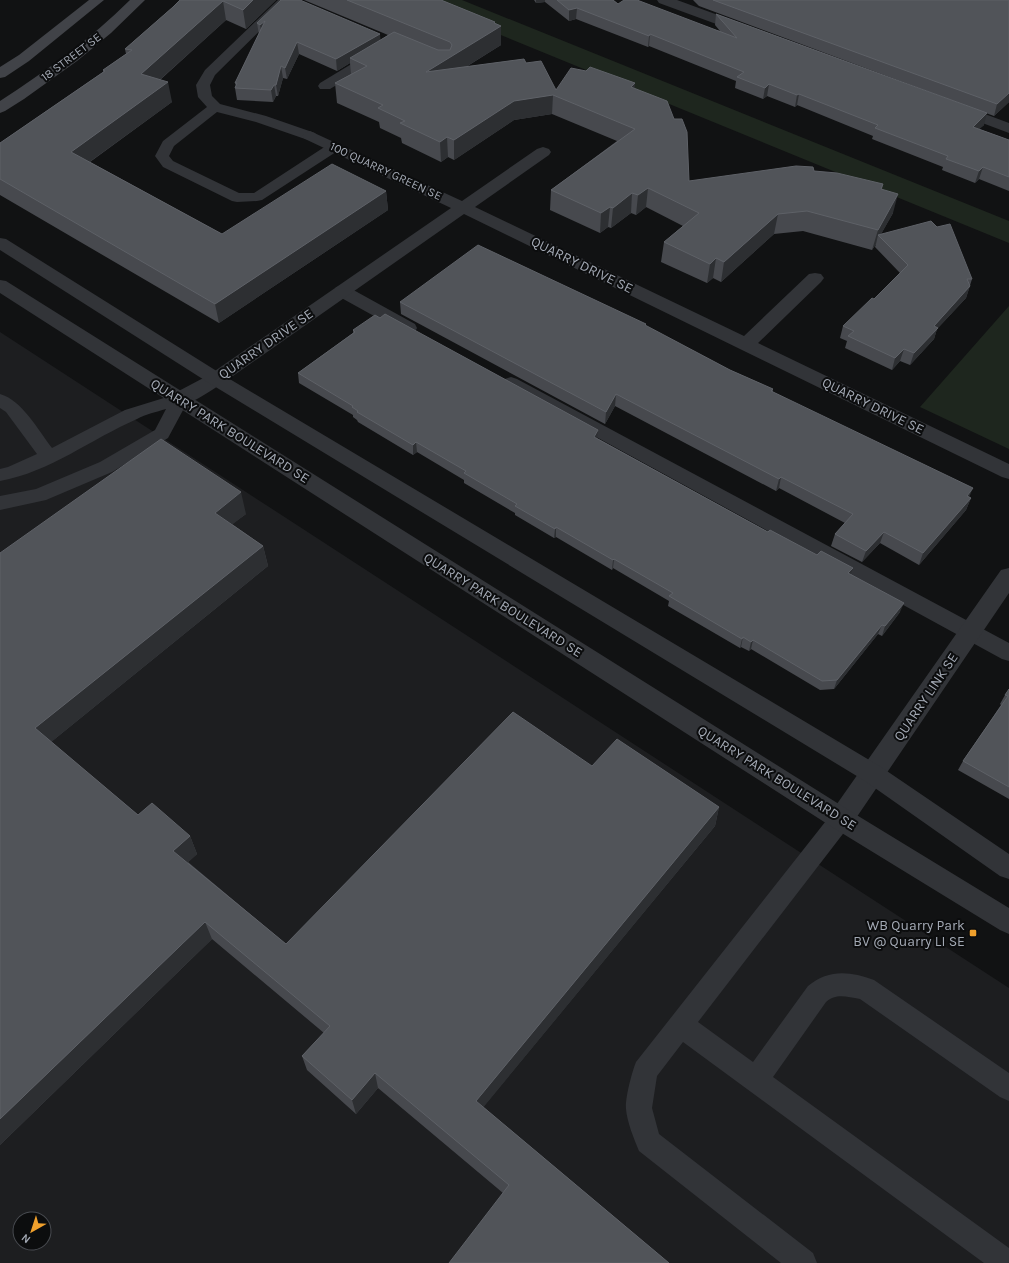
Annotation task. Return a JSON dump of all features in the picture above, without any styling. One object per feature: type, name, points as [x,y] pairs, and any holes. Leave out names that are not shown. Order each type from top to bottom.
[{"type":"main road","name":"18 STREET SE","points":[[0,74],[24,58],[97,0]]},
{"type":"main road","name":"18 STREET SE","points":[[0,108],[82,51],[119,19],[138,0]]},
{"type":"street","points":[[664,0],[759,35]]},
{"type":"street","points":[[943,103],[1009,128]]},
{"type":"street","name":"100 QUARRY GREEN SE","points":[[310,136],[462,207]]},
{"type":"street","points":[[462,207],[542,152]]},
{"type":"street","name":"QUARRY DRIVE SE","points":[[180,400],[216,379],[462,207],[1009,472]]},
{"type":"street","points":[[0,243],[216,379],[873,774],[1009,868]]},
{"type":"street","points":[[746,344],[815,278]]},
{"type":"street","name":"QUARRY PARK BOULEVARD SE","points":[[0,285],[841,818],[1009,922]]},
{"type":"street","name":"QUARRY LINK SE","points":[[841,818],[1009,576]]},
{"type":"lane","points":[[290,1],[210,73],[204,84],[206,97],[215,108],[261,119],[310,136]]},
{"type":"lane","points":[[325,86],[382,52]]},
{"type":"lane","points":[[215,108],[168,144],[162,156],[168,164],[237,198],[257,197],[334,147]]},
{"type":"lane","points":[[342,291],[426,336]]},
{"type":"lane","points":[[496,374],[1009,653]]},
{"type":"lane","points":[[0,475],[11,473],[49,457],[131,414],[180,400]]},
{"type":"lane","points":[[0,503],[40,495],[106,467],[162,434],[180,400]]},
{"type":"lane","points":[[4,405],[49,457]]},
{"type":"lane","points":[[803,1263],[648,1142],[639,1108],[645,1071],[841,818]]},
{"type":"lane","points":[[756,1080],[816,994],[826,986],[840,984],[865,988],[1009,1088]]},
{"type":"lane","points":[[681,1025],[1007,1263]]},
{"type":"shaded area","points":[[415,0],[462,0],[1009,221],[1009,243]]},
{"type":"shaded area","points":[[1009,306],[1009,449],[920,407]]},
{"type":"shaded area","points":[[0,332],[1009,988],[1009,1263],[0,1263]]},
{"type":"building","points":[[180,0],[253,0],[243,10],[223,1],[141,74],[168,82],[71,152],[222,234],[332,164],[386,191],[215,304],[0,179],[0,143],[105,71],[103,70],[132,50],[125,49]]},
{"type":"building","points":[[281,0],[300,0],[380,34],[336,59],[297,42],[285,68],[281,66],[276,85],[274,85],[271,90],[235,88],[237,83],[235,83],[265,21],[260,25],[257,23]]},
{"type":"building","points":[[347,0],[441,0],[495,22],[494,23],[501,26],[426,72],[524,59],[526,63],[541,61],[556,90],[571,68],[586,71],[590,67],[635,83],[631,87],[667,101],[674,119],[682,119],[687,132],[689,181],[796,166],[813,167],[814,171],[837,173],[883,184],[881,189],[898,194],[878,230],[807,211],[778,214],[724,262],[716,258],[710,264],[664,242],[699,213],[648,188],[638,195],[632,193],[613,208],[610,207],[601,213],[551,190],[635,129],[553,95],[514,101],[454,140],[447,137],[440,142],[400,123],[405,121],[378,108],[383,105],[335,83],[367,66],[350,58],[394,32],[438,50],[450,50],[452,45],[450,42]]},
{"type":"building","points":[[557,0],[613,0],[618,4],[624,0],[637,0],[737,38],[716,14],[987,113],[973,127],[1009,140],[1009,177],[983,167],[979,171],[946,159],[948,156],[875,128],[878,125],[799,94],[797,95],[769,84],[765,88],[737,77],[744,72],[650,34],[649,36],[577,8],[569,10]]},
{"type":"building","points":[[713,0],[1009,0],[1009,93],[997,104]]},
{"type":"building","points":[[931,221],[937,227],[950,224],[972,279],[967,279],[970,286],[934,326],[938,328],[914,353],[904,349],[895,358],[848,336],[854,331],[843,326],[872,298],[874,299],[908,265],[878,235]]},
{"type":"building","points":[[478,245],[646,324],[645,325],[730,370],[773,389],[771,391],[973,488],[967,496],[971,498],[923,553],[884,532],[866,551],[835,534],[853,514],[781,477],[779,479],[616,394],[606,412],[400,302]]},
{"type":"building","points":[[385,314],[598,430],[594,437],[768,532],[770,530],[817,555],[821,551],[853,568],[848,573],[904,603],[885,626],[882,625],[837,680],[822,681],[753,640],[751,642],[743,637],[742,639],[669,596],[673,593],[556,527],[555,529],[515,506],[517,504],[464,473],[466,471],[416,442],[413,445],[357,412],[358,411],[352,407],[353,406],[298,373],[355,332],[353,330],[375,315],[380,318]]},
{"type":"building","points":[[161,439],[241,492],[215,513],[263,546],[35,728],[138,815],[152,803],[190,836],[173,851],[286,944],[513,712],[592,766],[617,739],[719,807],[476,1101],[669,1263],[449,1263],[509,1185],[375,1073],[352,1100],[302,1056],[330,1026],[205,922],[0,1119],[0,553]]},
{"type":"building","points":[[1009,689],[1009,787],[963,761],[1008,696],[1005,695]]},
{"type":"place","name":"WB Quarry Park BV @ Quarry LI SE","points":[[973,933]]}]
